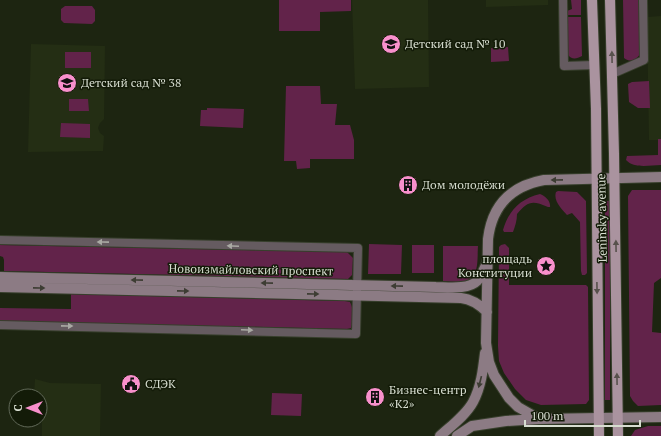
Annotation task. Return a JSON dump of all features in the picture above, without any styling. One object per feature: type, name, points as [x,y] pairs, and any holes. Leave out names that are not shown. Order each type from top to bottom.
[{"type":"main road","name":"Leninsky avenue","points":[[592,0],[599,436]]},
{"type":"main road","name":"Leninsky avenue","points":[[610,0],[615,179],[618,436]]},
{"type":"street","points":[[563,0],[564,66],[594,65]]},
{"type":"street","points":[[612,74],[644,60],[643,0]]},
{"type":"street","points":[[440,436],[463,415],[472,403],[478,390],[483,371],[486,343],[488,239],[492,222],[498,207],[505,198],[524,185],[544,180],[661,177]]},
{"type":"street","points":[[0,240],[358,248],[356,334],[0,325]]},
{"type":"street","name":"Новоизмайловский проспект","points":[[0,287],[357,290],[436,287],[469,285],[477,281],[488,261]]},
{"type":"street","name":"Новоизмайловский проспект","points":[[0,277],[357,290],[466,298],[478,304],[487,312]]},
{"type":"street","points":[[486,343],[489,362],[500,387],[518,406],[539,419]]},
{"type":"street","points":[[457,436],[472,426],[506,421],[661,417]]},
{"type":"shaded area","points":[[279,0],[351,0],[351,11],[320,12],[320,31],[279,31]]},
{"type":"shaded area","name":"Детский сад № 10","points":[[352,0],[428,0],[429,87],[355,89]]},
{"type":"shaded area","points":[[486,0],[548,0],[548,5],[486,7]]},
{"type":"shaded area","points":[[571,0],[581,0],[581,15],[565,15],[567,11],[572,9]]},
{"type":"shaded area","points":[[623,0],[639,0],[640,54],[637,58],[631,61],[624,58]]},
{"type":"shaded area","points":[[65,6],[92,6],[95,10],[95,21],[92,24],[64,23],[61,20],[61,9]]},
{"type":"shaded area","points":[[661,16],[661,140],[649,140],[647,17]]},
{"type":"shaded area","points":[[565,17],[581,17],[582,56],[578,58],[572,58],[567,54]]},
{"type":"shaded area","name":"Детский сад № 38","points":[[31,44],[105,46],[104,119],[98,128],[100,133],[104,136],[103,151],[28,152]]},
{"type":"shaded area","points":[[508,47],[509,61],[491,62],[491,48]]},
{"type":"shaded area","points":[[65,52],[91,52],[91,68],[65,68]]},
{"type":"shaded area","points":[[649,81],[650,108],[638,108],[629,102],[628,84],[632,82]]},
{"type":"shaded area","points":[[286,86],[320,86],[321,104],[337,104],[335,125],[350,125],[354,140],[354,159],[310,159],[310,168],[297,169],[296,161],[284,161]]},
{"type":"shaded area","points":[[69,99],[88,99],[89,111],[69,111]]},
{"type":"shaded area","points":[[207,108],[244,109],[243,128],[200,126],[201,110],[207,110]]},
{"type":"shaded area","points":[[61,123],[90,124],[90,138],[60,137]]},
{"type":"shaded area","points":[[658,139],[661,139],[661,165],[638,166],[629,163],[626,160],[627,156],[658,155]]},
{"type":"shaded area","points":[[632,190],[661,190],[661,278],[654,283],[652,332],[661,333],[661,405],[638,406],[630,396],[628,196]]},
{"type":"shaded area","points":[[558,191],[577,192],[586,201],[587,273],[585,275],[582,275],[581,271],[580,222],[572,213],[567,215],[558,205],[555,195]]},
{"type":"shaded area","points":[[540,194],[547,199],[550,203],[550,207],[538,203],[527,204],[517,214],[513,232],[504,232],[503,230],[505,223],[516,206],[533,196]]},
{"type":"shaded area","points":[[605,201],[610,201],[610,400],[605,400]]},
{"type":"shaded area","points":[[369,244],[402,245],[401,274],[368,274]]},
{"type":"shaded area","points":[[505,244],[509,248],[509,285],[586,285],[588,287],[589,400],[586,404],[541,405],[526,400],[515,389],[504,373],[499,361],[498,346],[499,247]]},
{"type":"shaded area","points":[[0,245],[347,252],[353,258],[352,275],[348,279],[4,271],[4,260],[3,257],[0,256]]},
{"type":"shaded area","points":[[412,245],[434,245],[434,273],[412,273]]},
{"type":"shaded area","points":[[443,246],[478,246],[476,271],[470,279],[461,282],[443,281]]},
{"type":"shaded area","points":[[71,294],[345,301],[350,302],[353,312],[353,322],[351,328],[347,329],[0,321],[0,308],[71,309]]},
{"type":"shaded area","points":[[35,379],[50,383],[101,384],[100,436],[42,436],[42,428],[48,428],[48,388],[34,388]]},
{"type":"shaded area","points":[[272,393],[302,394],[301,416],[271,415]]},
{"type":"shaded area","points":[[648,426],[661,426],[661,436],[631,436],[635,430]]},
{"type":"place","name":"Детский сад № 10","points":[[391,44]]},
{"type":"place","name":"Детский сад № 38","points":[[67,83]]},
{"type":"place","name":"Дом молодёжи","points":[[408,185]]},
{"type":"place","name":"площадь Конституции","points":[[546,266]]},
{"type":"place","name":"СДЭК","points":[[131,384]]},
{"type":"place","name":"Бизнес-центр «К2»","points":[[375,397]]}]
